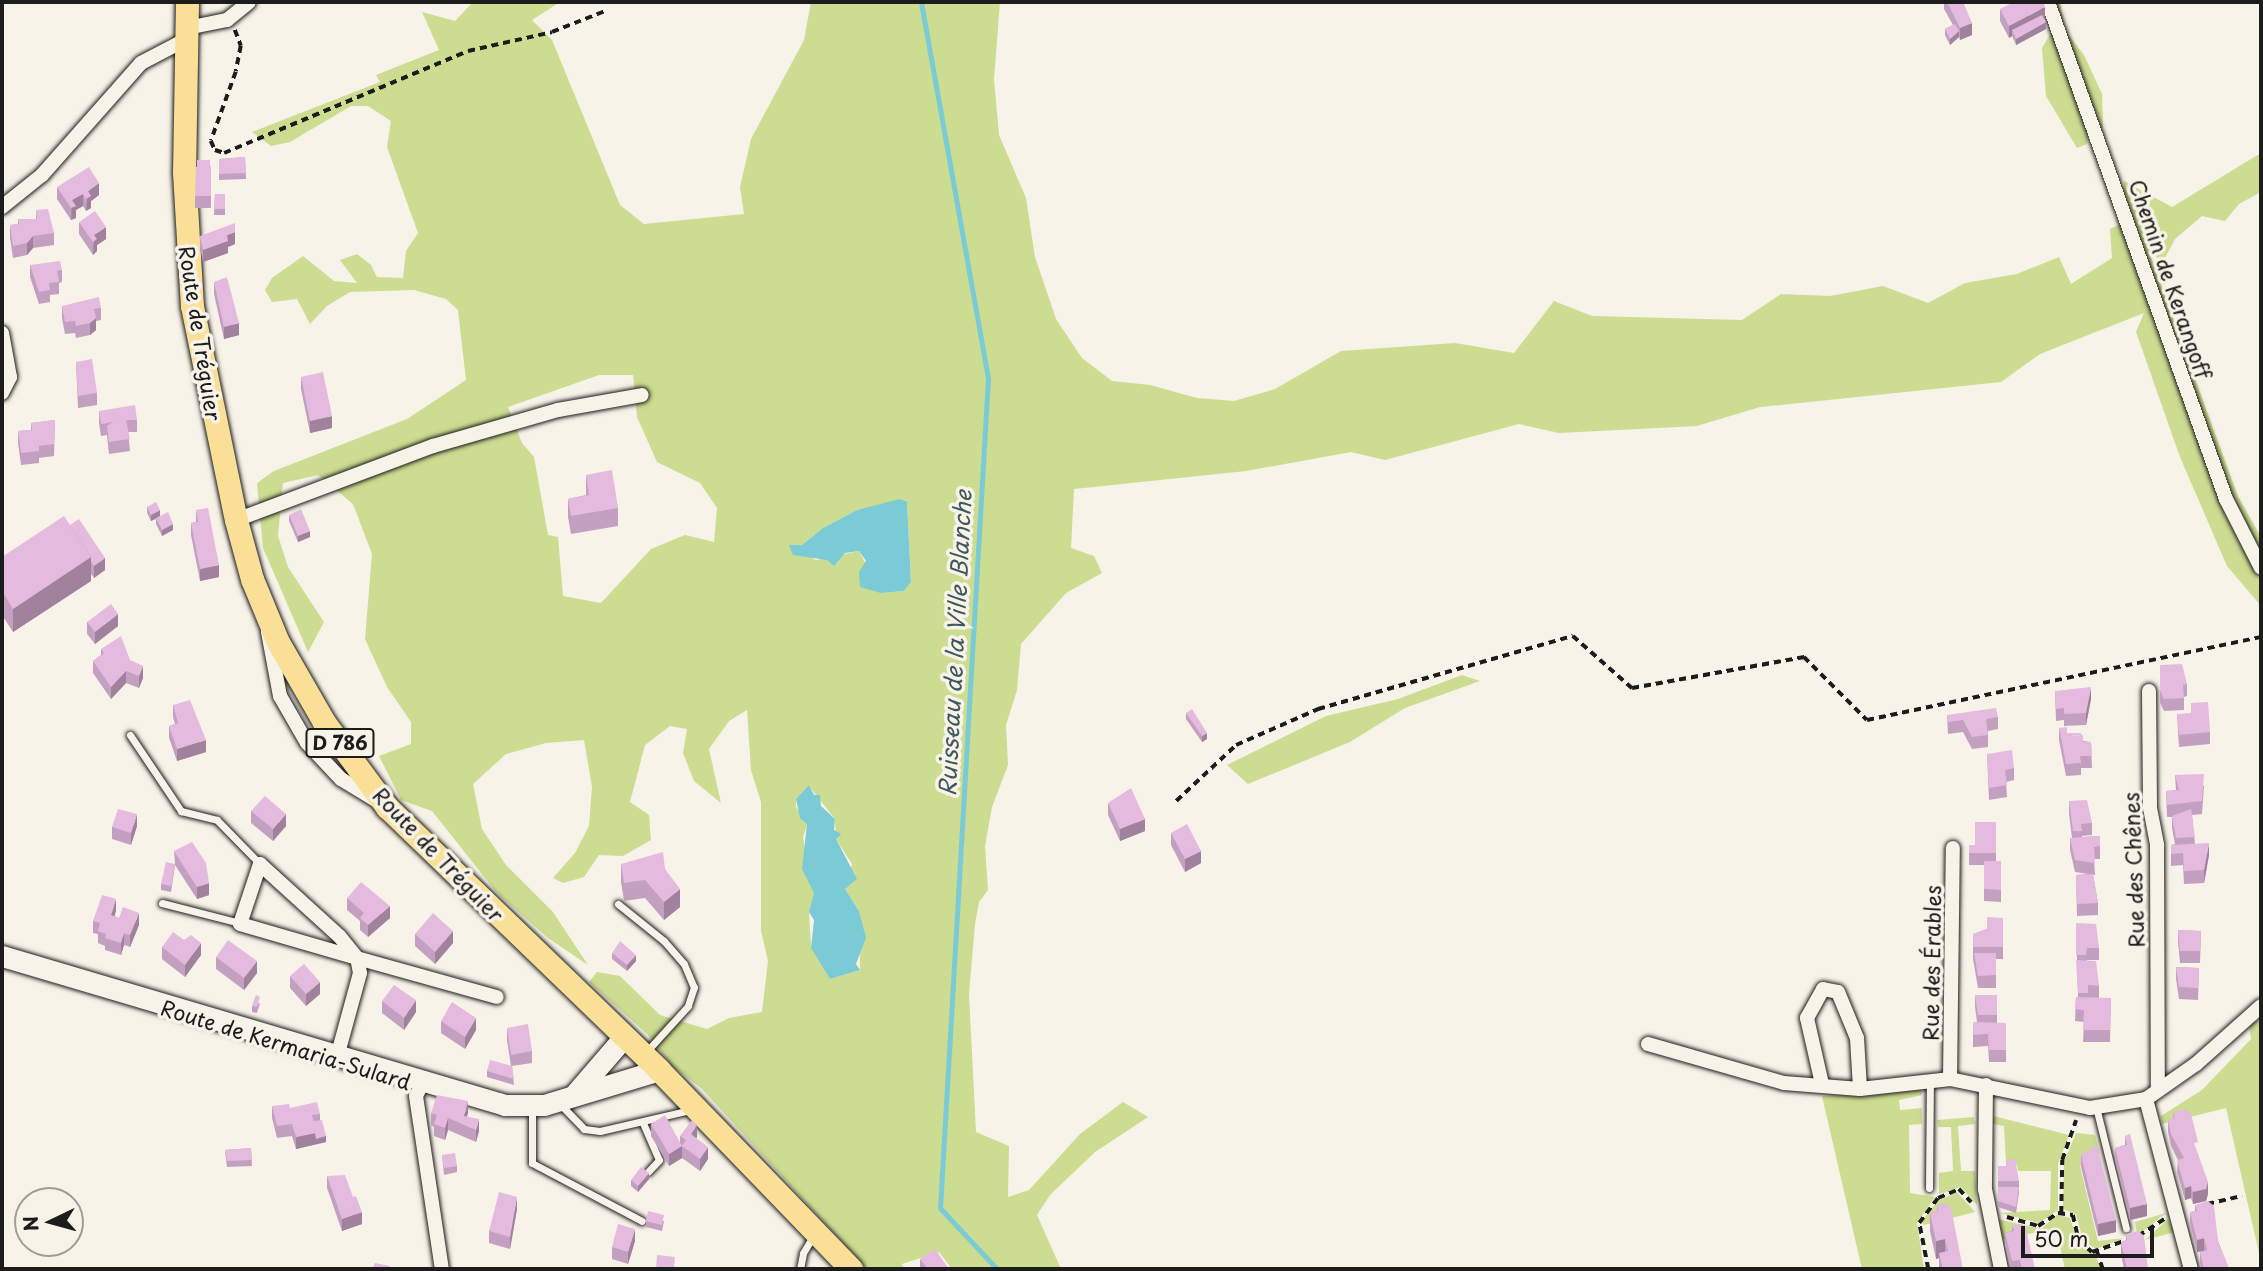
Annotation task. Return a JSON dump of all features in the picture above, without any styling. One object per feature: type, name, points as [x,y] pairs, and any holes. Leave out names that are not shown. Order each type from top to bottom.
[{"type":"main road","name":"Route de Tréguier","points":[[187,2],[187,252],[204,377],[236,520],[266,615],[324,722],[387,807],[651,1062],[851,1269]]},
{"type":"street","points":[[2,207],[42,175],[84,123],[141,63],[187,33],[227,20],[249,2]]},
{"type":"street","name":"Chemin de Kerangoff","points":[[2048,2],[2226,499],[2261,568]]},
{"type":"street","points":[[2,333],[10,377],[2,393]]},
{"type":"street","points":[[236,520],[433,446],[558,410],[642,395]]},
{"type":"street","name":"Rue des Chênes","points":[[2149,691],[2150,808],[2157,845],[2158,1090]]},
{"type":"street","name":"Rue des Érables","points":[[1950,1079],[1953,848]]},
{"type":"street","points":[[337,1057],[360,973],[357,958],[339,936],[260,864],[241,923],[357,958],[497,997]]},
{"type":"street","name":"Route de Kermaria-Sulard","points":[[2,956],[422,1084],[505,1105],[532,1107],[566,1098],[651,1062]]},
{"type":"street","points":[[1822,1084],[1807,1018],[1824,989],[1838,992],[1857,1038],[1860,1089]]},
{"type":"street","points":[[1648,1044],[1784,1083],[1860,1089],[1930,1079],[1950,1079],[2088,1107],[2146,1099],[2196,1064],[2261,1006]]},
{"type":"street","points":[[566,1098],[624,1037]]},
{"type":"street","points":[[422,1084],[416,1096],[442,1269]]},
{"type":"street","points":[[1986,1085],[1985,1189],[2001,1269]]},
{"type":"street","points":[[2146,1099],[2190,1269]]},
{"type":"lane","points":[[130,735],[181,811],[217,820],[260,864]]},
{"type":"lane","points":[[162,903],[241,923]]},
{"type":"lane","points":[[618,904],[664,941],[684,964],[694,987],[651,1062]]},
{"type":"lane","points":[[1929,1188],[1930,1079]]},
{"type":"lane","points":[[566,1098],[584,1129],[600,1130],[695,1109]]},
{"type":"lane","points":[[532,1107],[532,1163],[642,1221]]},
{"type":"lane","points":[[2088,1107],[2126,1228]]},
{"type":"lane","points":[[643,1122],[659,1160],[648,1172]]},
{"type":"lane","points":[[800,1269],[803,1253],[816,1232]]},
{"type":"path","points":[[227,20],[241,46],[236,72],[212,130],[215,150],[224,153],[468,51],[552,32],[605,11]]},
{"type":"path","points":[[1176,801],[1236,745],[1318,709],[1573,636],[1632,688],[1804,657],[1867,720],[2261,637]]},
{"type":"path","points":[[2061,1213],[2062,1160],[2088,1107]]},
{"type":"path","points":[[1928,1269],[1919,1223],[1938,1198],[1959,1189],[1975,1206],[1990,1213],[2038,1226],[2061,1213],[2073,1215],[2079,1241],[2092,1252],[2142,1234],[2175,1211],[2242,1196]]},
{"type":"path","points":[[2097,1251],[2103,1269]]},
{"type":"green space","points":[[473,2],[560,2],[532,20],[552,40],[620,205],[644,224],[744,214],[740,187],[751,139],[804,40],[811,2],[1000,2],[994,79],[999,135],[1026,198],[1035,257],[1056,319],[1082,358],[1112,381],[1150,385],[1197,398],[1234,401],[1275,389],[1341,351],[1455,343],[1514,353],[1554,301],[1592,316],[1742,320],[1781,294],[1830,296],[1883,286],[1928,303],[1965,283],[2017,274],[2059,257],[2071,284],[2112,258],[2110,229],[2120,224],[2124,181],[2172,207],[2261,153],[2261,192],[2239,204],[2225,221],[2202,216],[2175,239],[2163,262],[2149,252],[2238,496],[2261,537],[2261,606],[2227,566],[2180,457],[2136,332],[2144,313],[2040,354],[2001,382],[1760,407],[1697,426],[1559,433],[1519,424],[1385,460],[1351,452],[1246,471],[1074,489],[1071,548],[1094,556],[1102,573],[1066,593],[1021,644],[1017,690],[1006,725],[1008,765],[992,807],[985,846],[988,890],[979,902],[975,924],[969,994],[976,1132],[1009,1146],[1008,1197],[1029,1190],[1080,1134],[1123,1102],[1148,1117],[1095,1152],[1050,1195],[1037,1215],[1061,1269],[952,1269],[939,1252],[902,1264],[904,1269],[867,1269],[701,1088],[672,1066],[647,1034],[589,982],[597,972],[620,976],[660,1015],[707,1029],[729,1018],[762,1012],[768,961],[761,931],[761,802],[751,770],[747,710],[729,721],[709,749],[721,803],[694,781],[683,753],[687,729],[670,726],[645,745],[630,802],[649,815],[651,840],[623,856],[599,855],[584,877],[563,883],[553,878],[575,853],[589,826],[592,787],[584,740],[546,743],[506,754],[473,784],[482,829],[506,865],[553,912],[588,965],[548,938],[497,893],[432,811],[401,800],[379,756],[411,744],[411,722],[387,687],[365,639],[372,554],[353,504],[318,475],[283,483],[278,536],[288,567],[324,622],[308,652],[263,548],[257,483],[274,471],[407,419],[466,380],[458,310],[446,299],[414,290],[350,292],[327,306],[310,324],[297,299],[272,302],[265,290],[272,278],[303,256],[334,281],[357,283],[340,260],[357,254],[371,265],[377,277],[403,278],[406,251],[418,233],[387,147],[391,121],[368,106],[351,106],[290,142],[271,146],[252,132],[380,82],[376,75],[439,50],[422,12],[455,21]],"holes":[[[599,375],[633,375],[637,417],[657,462],[700,483],[717,508],[714,542],[685,535],[651,549],[601,603],[563,596],[558,537],[548,535],[534,457],[522,443],[508,407]],[[907,502],[911,582],[904,591],[881,593],[859,551],[816,560],[789,545],[802,545],[823,528],[857,510]],[[809,786],[835,819],[836,839],[852,864],[845,889],[859,911],[860,970],[830,979],[811,947],[809,912],[815,893],[803,838],[807,824],[796,807],[796,799]]]},
{"type":"green space","points":[[2041,2],[2060,2],[2065,30],[2084,55],[2102,94],[2103,128],[2088,130],[2087,144],[2077,148],[2046,96],[2042,48],[2052,31]]},
{"type":"green space","points":[[1462,675],[1480,681],[1405,708],[1350,742],[1248,784],[1227,765],[1326,716],[1398,699]]},
{"type":"green space","points":[[2261,1020],[2261,1262],[2226,1108],[2162,1124],[2161,1116],[2202,1090],[2251,1039],[2249,1024]]},
{"type":"green space","points":[[1922,1090],[1922,1095],[1899,1100],[1900,1110],[1922,1108],[1922,1124],[1909,1125],[1910,1193],[1935,1197],[1917,1223],[1924,1269],[1862,1269],[1822,1096]]},
{"type":"green space","points":[[1993,1116],[2069,1135],[2058,1164],[2058,1210],[2039,1223],[2000,1213],[2050,1210],[2051,1171],[2018,1171],[2017,1165],[2006,1163],[2004,1126],[1993,1124]]},
{"type":"green space","points":[[1974,1117],[1975,1124],[1958,1126],[1961,1171],[1975,1171],[1977,1205],[1961,1187],[1939,1194],[1939,1173],[1953,1171],[1951,1127],[1938,1127],[1937,1120]]},
{"type":"green space","points":[[2076,1133],[2095,1135],[2100,1154],[2080,1166],[2098,1241],[2124,1238],[2096,1249],[2083,1240],[2076,1214],[2063,1209],[2064,1162]]},
{"type":"green space","points":[[1957,1192],[1975,1212],[1924,1225],[1921,1222],[1938,1201]]},
{"type":"green space","points":[[2166,1213],[2142,1232],[2137,1234],[2135,1222]]},
{"type":"green space","points":[[2057,1215],[2070,1218],[2078,1244],[2096,1256],[2101,1269],[2065,1269],[2056,1228],[1997,1241],[1993,1218],[2041,1229]]},
{"type":"green space","points":[[2168,1219],[2175,1232],[2145,1240]]},
{"type":"water","points":[[900,499],[907,502],[911,582],[904,591],[881,593],[860,587],[859,572],[866,561],[859,551],[845,553],[834,566],[827,560],[793,555],[789,545],[802,545],[823,528],[857,510]]},
{"type":"water","points":[[809,785],[814,795],[820,795],[821,806],[835,819],[834,830],[841,834],[836,839],[857,879],[845,889],[859,911],[866,938],[856,964],[860,970],[830,979],[811,948],[814,920],[809,912],[814,893],[802,869],[807,824],[800,818],[796,799]]},
{"type":"building","points":[[1947,2],[1963,2],[1972,23],[1960,28]]},
{"type":"building","points":[[2014,2],[2043,2],[2045,7],[2009,26],[2000,9]]},
{"type":"building","points":[[2042,15],[2046,22],[2016,39],[2012,30]]},
{"type":"building","points":[[1955,24],[1959,31],[1950,39],[1945,29]]},
{"type":"building","points":[[245,157],[246,173],[219,174],[219,159]]},
{"type":"building","points":[[197,160],[210,160],[210,167],[197,167]]},
{"type":"building","points":[[89,167],[99,183],[88,191],[91,196],[86,199],[83,194],[72,200],[76,206],[71,208],[57,187]]},
{"type":"building","points":[[196,167],[211,167],[211,196],[195,196]]},
{"type":"building","points":[[215,194],[225,194],[225,209],[214,209]]},
{"type":"building","points":[[48,209],[54,233],[33,236],[27,243],[13,246],[10,225],[19,224],[18,219],[37,219],[36,210]]},
{"type":"building","points":[[95,211],[106,227],[94,235],[97,239],[93,242],[79,222]]},
{"type":"building","points":[[235,223],[235,232],[227,235],[228,241],[203,250],[200,236]]},
{"type":"building","points":[[60,261],[62,270],[57,271],[59,282],[49,283],[50,290],[39,292],[30,265]]},
{"type":"building","points":[[227,277],[239,323],[224,327],[214,282]]},
{"type":"building","points":[[99,297],[101,308],[94,309],[96,318],[90,323],[76,326],[75,321],[65,322],[62,306]]},
{"type":"building","points":[[92,359],[97,393],[78,396],[76,362]]},
{"type":"building","points":[[323,372],[332,416],[310,421],[301,377]]},
{"type":"building","points":[[135,405],[137,420],[126,420],[130,439],[109,442],[107,426],[113,422],[101,424],[99,411]]},
{"type":"building","points":[[55,420],[54,444],[39,446],[39,451],[21,453],[18,431],[32,430],[31,423]]},
{"type":"building","points":[[612,470],[618,508],[571,516],[568,499],[589,495],[586,475]]},
{"type":"building","points":[[156,502],[160,510],[151,515],[147,507]]},
{"type":"building","points":[[208,508],[219,565],[200,569],[191,523],[198,522],[196,510]]},
{"type":"building","points":[[301,509],[310,531],[298,536],[289,515]]},
{"type":"building","points":[[168,512],[173,524],[162,530],[156,518]]},
{"type":"building","points":[[64,516],[91,557],[13,609],[2,591],[2,557]]},
{"type":"building","points":[[79,519],[105,558],[94,566],[70,525]]},
{"type":"building","points":[[111,604],[118,614],[95,632],[87,622]]},
{"type":"building","points":[[121,636],[130,660],[143,666],[139,676],[126,671],[111,687],[93,661],[104,653],[101,649]]},
{"type":"building","points":[[2182,664],[2187,684],[2183,685],[2184,698],[2164,699],[2160,690],[2160,665]]},
{"type":"building","points":[[2091,687],[2086,713],[2064,714],[2064,708],[2056,709],[2055,691]]},
{"type":"building","points":[[190,700],[206,740],[177,749],[169,726],[178,723],[173,705]]},
{"type":"building","points":[[2208,702],[2210,732],[2179,735],[2177,714],[2191,713],[2191,703]]},
{"type":"building","points":[[1996,708],[1998,717],[1986,719],[1988,735],[1972,737],[1963,720],[1948,722],[1947,715]]},
{"type":"building","points":[[1192,709],[1207,733],[1202,736],[1186,713]]},
{"type":"building","points":[[2067,727],[2067,736],[2083,735],[2083,742],[2091,742],[2092,756],[2080,756],[2081,763],[2066,764],[2059,728]]},
{"type":"building","points":[[2067,733],[2081,733],[2081,735],[2067,736]]},
{"type":"building","points":[[2012,750],[2014,768],[2005,770],[2007,785],[1989,788],[1987,754]]},
{"type":"building","points":[[2204,774],[2202,801],[2167,805],[2166,791],[2179,790],[2175,775]]},
{"type":"building","points":[[1131,788],[1145,819],[1120,829],[1108,803]]},
{"type":"building","points":[[265,796],[286,814],[273,829],[251,811]]},
{"type":"building","points":[[2087,800],[2092,823],[2081,824],[2082,831],[2073,831],[2069,801]]},
{"type":"building","points":[[118,809],[137,814],[131,833],[112,827]]},
{"type":"building","points":[[2191,809],[2195,837],[2176,838],[2172,816]]},
{"type":"building","points":[[1975,822],[1996,822],[1996,853],[1969,853],[1969,845],[1975,845]]},
{"type":"building","points":[[1187,824],[1201,851],[1185,859],[1171,833]]},
{"type":"building","points":[[2100,836],[2100,846],[2094,847],[2095,863],[2075,860],[2070,838]]},
{"type":"building","points":[[192,842],[206,863],[209,883],[197,887],[174,851]]},
{"type":"building","points":[[2209,843],[2204,870],[2184,871],[2183,853],[2171,854],[2171,845]]},
{"type":"building","points":[[663,852],[665,869],[680,889],[664,902],[645,880],[624,883],[621,864]]},
{"type":"building","points":[[1984,861],[2001,861],[2001,890],[1984,889]]},
{"type":"building","points":[[166,862],[175,864],[171,886],[161,884]]},
{"type":"building","points":[[2093,874],[2098,903],[2077,904],[2076,875]]},
{"type":"building","points":[[361,882],[390,906],[368,925],[360,918],[364,913],[347,898]]},
{"type":"building","points":[[102,895],[116,899],[111,915],[119,918],[123,907],[139,913],[130,935],[124,933],[121,943],[105,938],[106,934],[98,931],[100,923],[93,921]]},
{"type":"building","points":[[433,913],[453,931],[435,952],[415,934]]},
{"type":"building","points":[[1987,917],[2003,918],[2003,947],[1973,947],[1973,934],[1987,929]]},
{"type":"building","points":[[2076,923],[2096,924],[2099,948],[2087,948],[2086,955],[2076,955]]},
{"type":"building","points":[[2178,930],[2201,931],[2200,951],[2180,951]]},
{"type":"building","points":[[173,932],[184,940],[191,935],[201,943],[185,965],[162,947]]},
{"type":"building","points":[[228,940],[257,961],[244,978],[216,957]]},
{"type":"building","points":[[620,941],[636,955],[627,965],[612,953]]},
{"type":"building","points":[[1974,953],[1996,953],[1996,975],[1978,976]]},
{"type":"building","points":[[2076,960],[2096,961],[2099,986],[2088,985],[2088,993],[2078,993]]},
{"type":"building","points":[[304,964],[320,982],[306,994],[290,976]]},
{"type":"building","points":[[2176,967],[2199,968],[2198,988],[2179,987]]},
{"type":"building","points":[[394,985],[416,1000],[404,1018],[382,1001]]},
{"type":"building","points":[[256,995],[260,997],[257,1007],[252,1006]]},
{"type":"building","points":[[1975,995],[1997,995],[1997,1015],[1978,1015]]},
{"type":"building","points":[[2076,997],[2111,998],[2110,1030],[2083,1030],[2084,1010],[2075,1009]]},
{"type":"building","points":[[452,1002],[476,1018],[465,1037],[441,1021]]},
{"type":"building","points":[[1973,1022],[2006,1023],[2006,1050],[1989,1050],[1988,1034],[1973,1035]]},
{"type":"building","points":[[528,1024],[532,1051],[511,1055],[507,1028]]},
{"type":"building","points":[[490,1060],[512,1066],[514,1079],[487,1071]]},
{"type":"building","points":[[437,1095],[468,1101],[464,1116],[479,1119],[476,1130],[448,1118],[445,1128],[434,1124],[437,1115],[431,1113]]},
{"type":"building","points":[[317,1102],[320,1114],[312,1115],[316,1133],[296,1137],[292,1124],[277,1126],[272,1106],[289,1104],[290,1108]]},
{"type":"building","points":[[2186,1109],[2191,1114],[2198,1142],[2194,1143],[2208,1182],[2206,1189],[2193,1192],[2191,1186],[2185,1188],[2177,1160],[2184,1158],[2171,1134],[2168,1120],[2174,1118],[2173,1112]]},
{"type":"building","points":[[665,1115],[682,1146],[669,1154],[651,1124]]},
{"type":"building","points":[[322,1120],[326,1136],[316,1139],[313,1121]]},
{"type":"building","points":[[692,1120],[697,1125],[691,1134],[708,1147],[700,1159],[682,1146],[686,1140],[680,1136]]},
{"type":"building","points":[[2130,1134],[2147,1204],[2130,1208],[2115,1148],[2127,1145],[2125,1136]]},
{"type":"building","points":[[2097,1145],[2116,1220],[2098,1224],[2081,1155]]},
{"type":"building","points":[[251,1148],[252,1160],[227,1161],[225,1150]]},
{"type":"building","points":[[455,1153],[457,1166],[444,1168],[442,1155]]},
{"type":"building","points":[[2015,1159],[2019,1181],[1998,1181],[1998,1166],[2006,1166],[2006,1160]]},
{"type":"building","points":[[641,1167],[649,1173],[638,1186],[631,1180]]},
{"type":"building","points":[[345,1175],[362,1212],[342,1219],[327,1176]]},
{"type":"building","points":[[1998,1187],[2019,1187],[2016,1207],[1998,1201]]},
{"type":"building","points":[[499,1192],[517,1197],[510,1237],[489,1231]]},
{"type":"building","points":[[2208,1201],[2214,1206],[2218,1241],[2229,1269],[2204,1269],[2200,1252],[2207,1250],[2204,1238],[2197,1240],[2190,1212],[2197,1211],[2195,1205]]},
{"type":"building","points":[[1946,1203],[1951,1208],[1963,1269],[1943,1269],[1939,1253],[1948,1251],[1945,1239],[1936,1241],[1930,1213],[1938,1211],[1937,1205]]},
{"type":"building","points":[[648,1211],[664,1215],[662,1225],[646,1221]]},
{"type":"building","points":[[618,1224],[635,1229],[628,1252],[612,1247]]},
{"type":"building","points":[[2022,1224],[2026,1229],[2035,1269],[2022,1269],[2020,1260],[2012,1261],[2005,1233],[2014,1231],[2012,1226]]},
{"type":"building","points":[[2139,1231],[2144,1236],[2148,1269],[2127,1269],[2121,1242],[2127,1240],[2126,1234]]},
{"type":"building","points":[[935,1249],[949,1269],[928,1269],[920,1259]]},
{"type":"building","points":[[657,1255],[675,1257],[674,1269],[656,1269]]},
{"type":"building","points":[[375,1263],[390,1266],[389,1269],[372,1269]]},
{"type":"waterway","name":"Ruisseau de la Ville Blanche","points":[[921,2],[988,378],[940,1208],[997,1269]]}]
